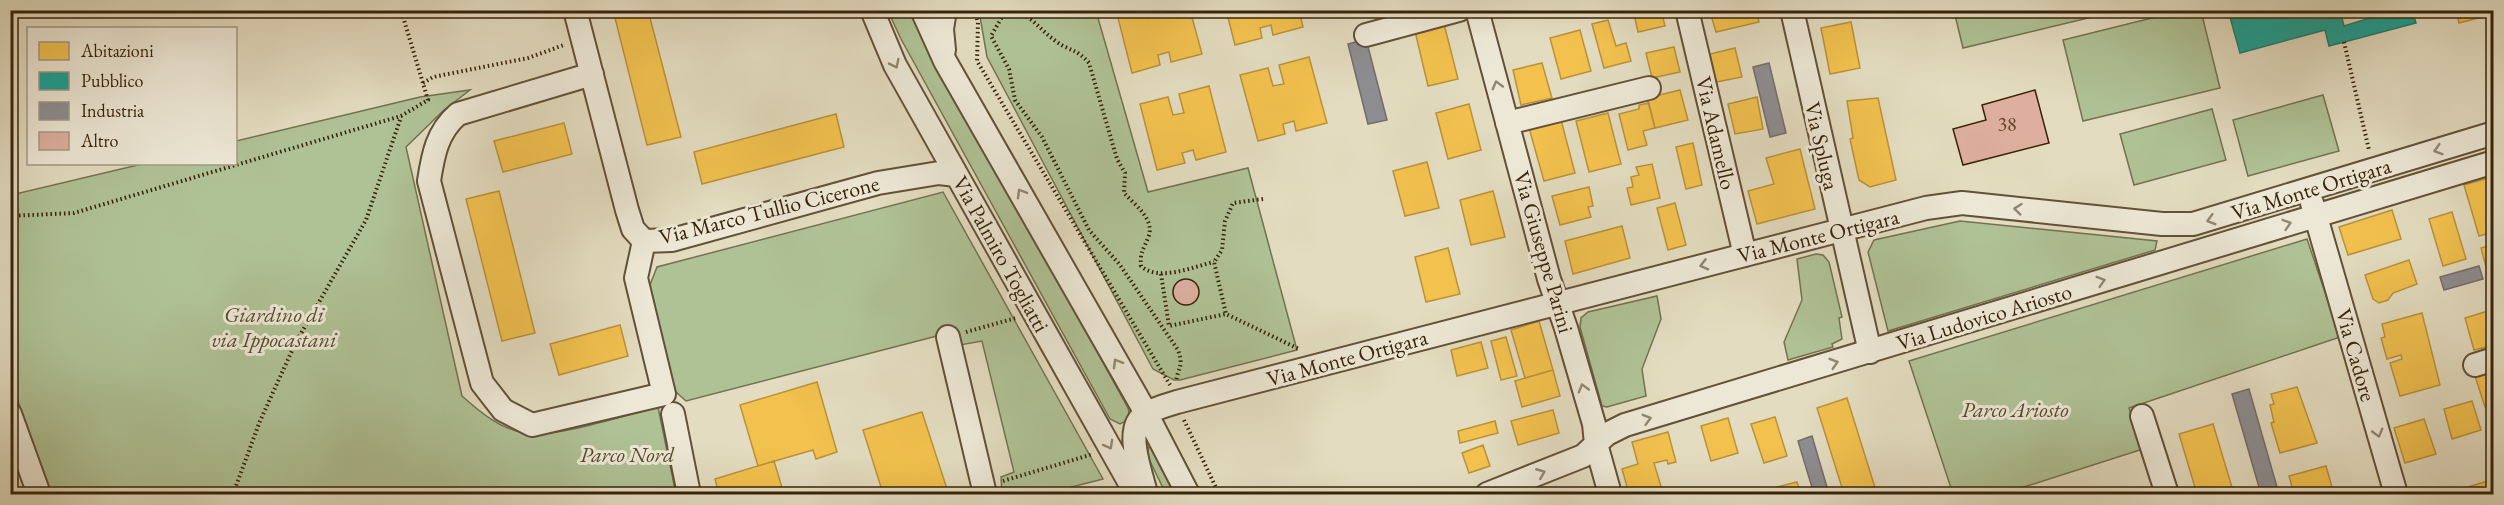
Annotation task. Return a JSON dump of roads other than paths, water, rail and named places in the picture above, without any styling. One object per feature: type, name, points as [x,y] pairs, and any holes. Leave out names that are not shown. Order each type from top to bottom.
[{"type":"street","name":"Via Marco Tullio Cicerone","points":[[575,10],[627,210],[633,229],[644,241],[672,240],[896,179],[939,173],[956,175]]},
{"type":"street","name":"Via Palmiro Togliatti","points":[[872,10],[895,65],[1136,495]]},
{"type":"street","name":"Via Palmiro Togliatti","points":[[922,10],[945,61],[1146,413],[1188,495]]},
{"type":"street","points":[[945,10],[942,29],[945,61]]},
{"type":"street","points":[[1366,35],[1459,10]]},
{"type":"street","name":"Via Giuseppe Parini","points":[[1477,10],[1556,304],[1566,328],[1594,424],[1596,444],[1610,495]]},
{"type":"street","name":"Via Adamello","points":[[1687,10],[1745,255]]},
{"type":"street","name":"Via Spluga","points":[[1792,10],[1870,352]]},
{"type":"street","points":[[592,74],[458,114],[450,120],[434,148],[429,181],[482,383],[503,411],[532,425],[664,394],[636,278],[644,241]]},
{"type":"street","points":[[1507,123],[1649,87]]},
{"type":"street","name":"Via Monte Ortigara","points":[[1146,413],[1177,402],[1926,208],[1962,203],[2162,224],[2193,224],[2493,133]]},
{"type":"street","name":"Via Ludovico Ariosto","points":[[1486,495],[1583,456],[1607,434],[1625,425],[2493,162]]},
{"type":"street","name":"Via Cadore","points":[[2308,190],[2396,495]]},
{"type":"street","points":[[948,337],[985,490]]},
{"type":"street","points":[[1146,413],[1138,422],[1134,437],[1146,495]]},
{"type":"street","points":[[10,414],[15,441],[39,495]]},
{"type":"street","points":[[673,414],[689,495]]},
{"type":"street","points":[[2142,416],[2167,495]]},
{"type":"park label","name":"Giardino di via Ippocastani","points":[[274,326]]},
{"type":"park label","name":"Parco Ariosto","points":[[2015,409]]},
{"type":"park label","name":"Parco Nord","points":[[627,454]]}]
